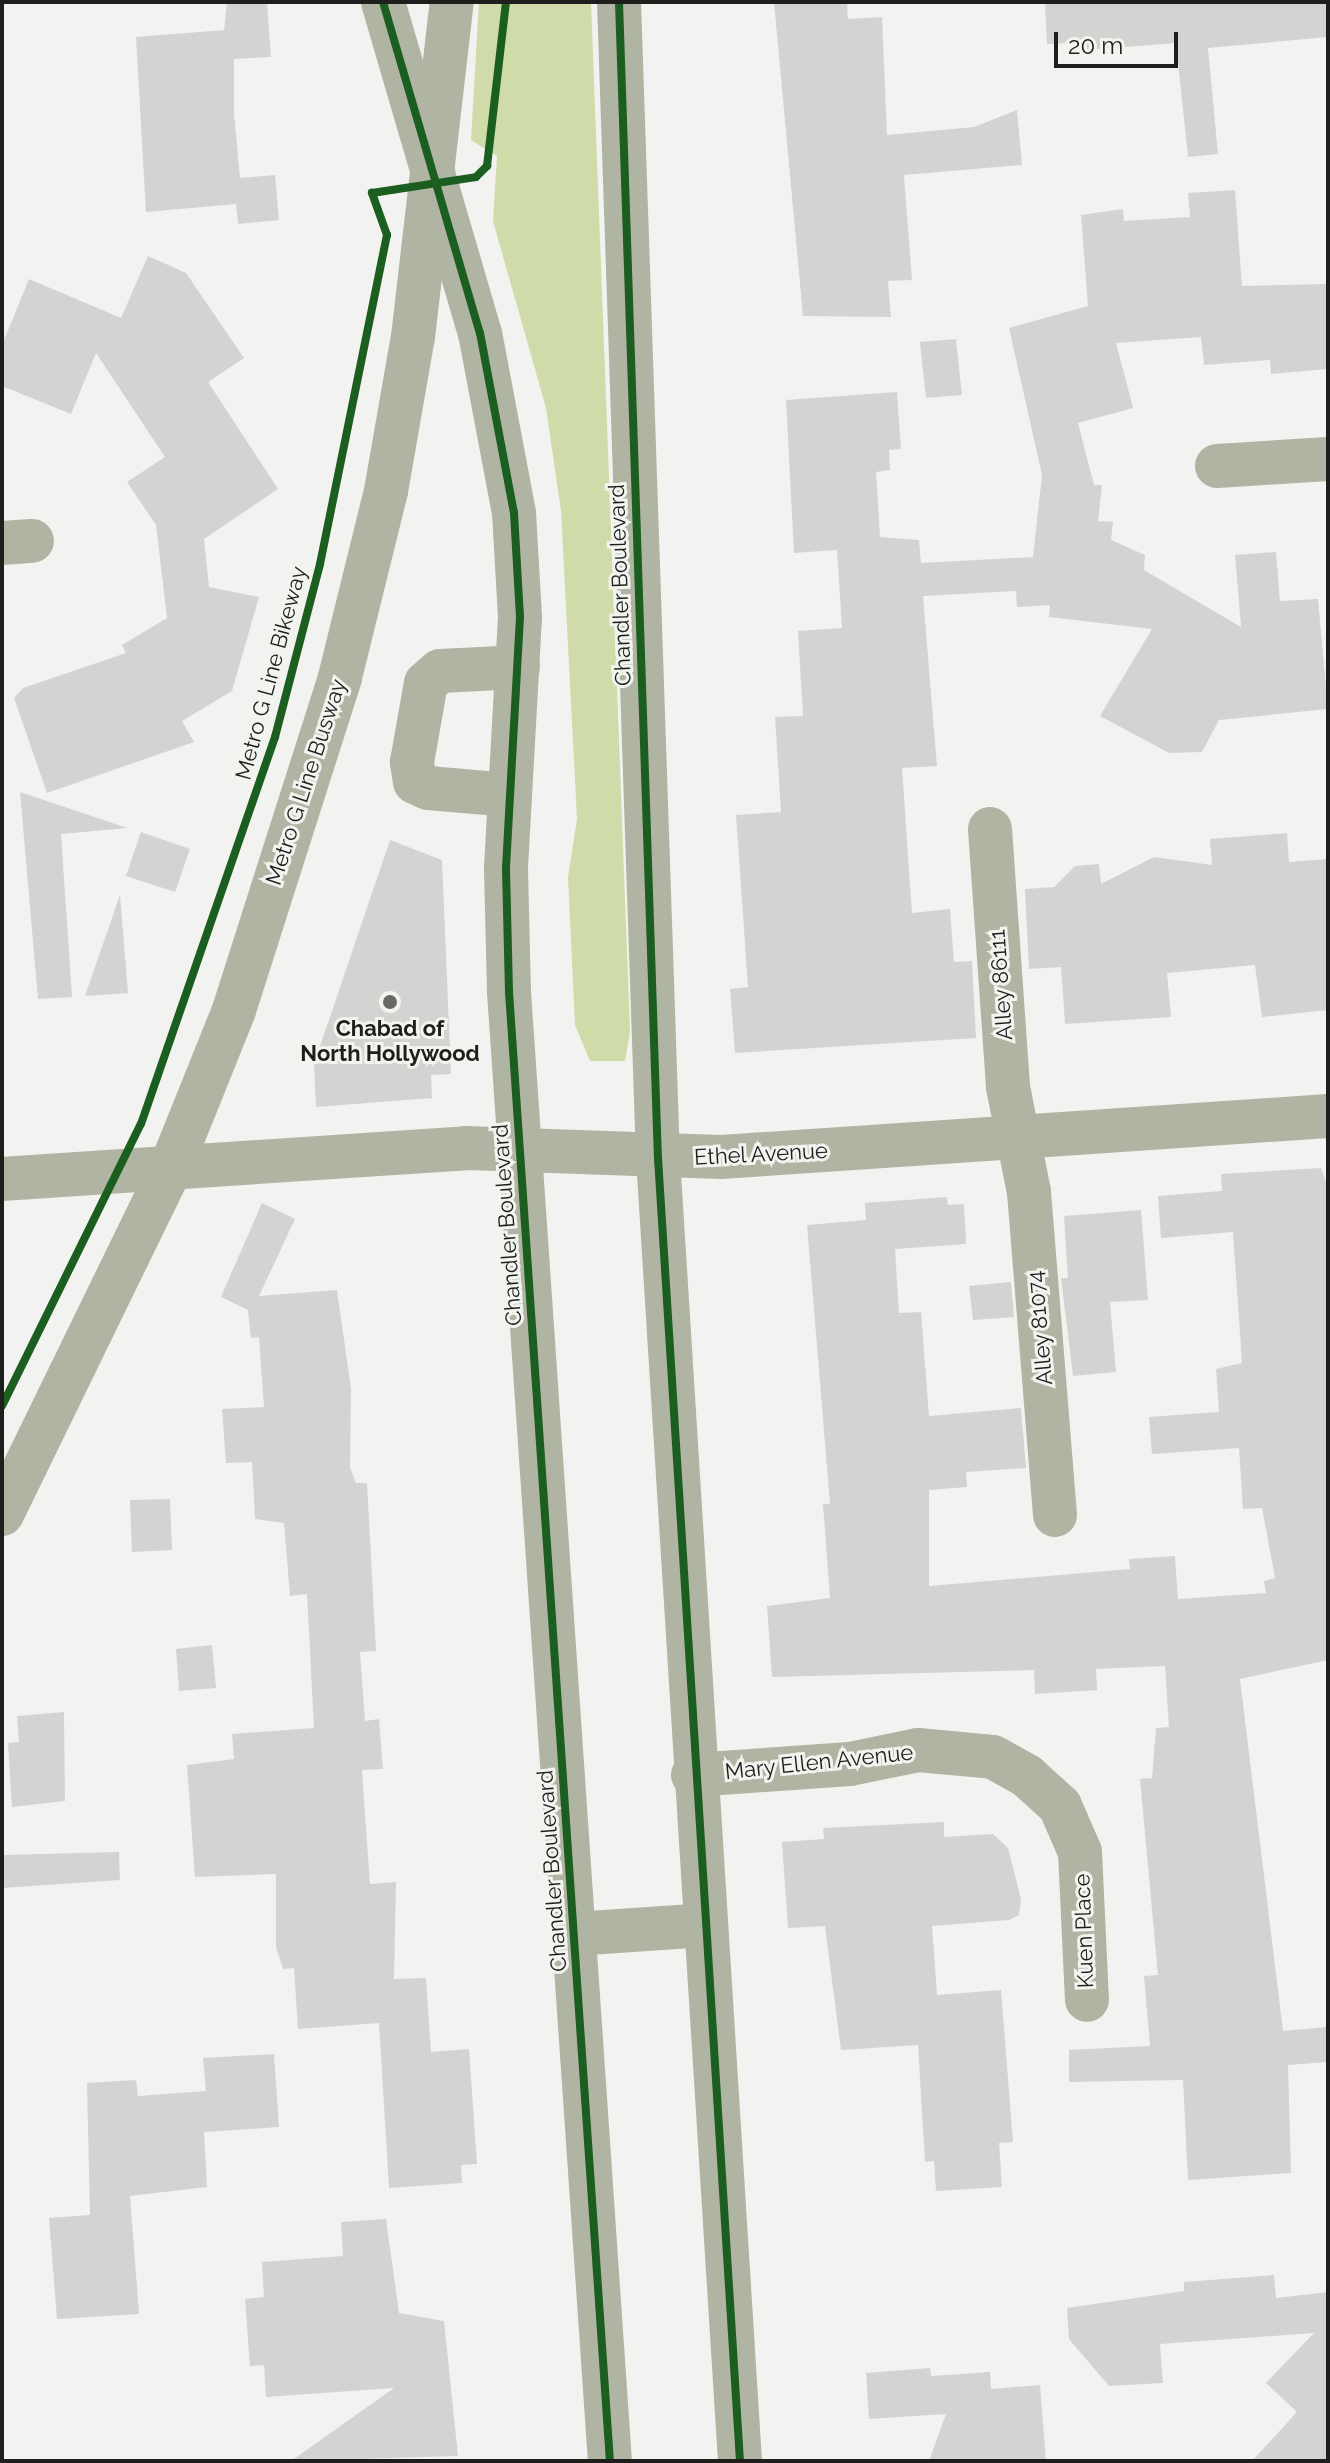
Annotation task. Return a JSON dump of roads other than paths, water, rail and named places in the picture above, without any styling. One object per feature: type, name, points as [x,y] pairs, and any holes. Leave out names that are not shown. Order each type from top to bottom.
[{"type":"street","name":"Chandler Boulevard","points":[[383,2],[430,183],[499,412],[514,513],[518,667],[510,795],[509,992],[610,2461]]},
{"type":"street","name":"Metro G Line Busway","points":[[2,1514],[171,1167],[234,1010],[340,677],[386,491],[430,183],[452,2]]},
{"type":"street","name":"Chandler Boulevard","points":[[619,2],[658,1158],[693,1775],[740,2461]]},
{"type":"street","points":[[1217,466],[1328,459]]},
{"type":"street","points":[[510,795],[428,788],[415,782],[412,762],[433,677],[518,667]]},
{"type":"street","name":"Alley 86111","points":[[990,829],[1008,1087],[1019,1141]]},
{"type":"street","name":"Ethel Avenue","points":[[2,1179],[171,1167],[520,1151],[658,1158],[1019,1141],[1328,1116]]},
{"type":"street","name":"Alley 81074","points":[[1019,1141],[1055,1515]]},
{"type":"street","name":"Mary Ellen Avenue","points":[[693,1775],[850,1764],[918,1750],[993,1757]]},
{"type":"street","name":"Kuen Place","points":[[993,1757],[1060,1806],[1080,1852],[1087,2000]]},
{"type":"street","points":[[574,1934],[705,1925]]},
{"type":"place","name":"Chabad of North Hollywood","points":[[390,1002]]}]
